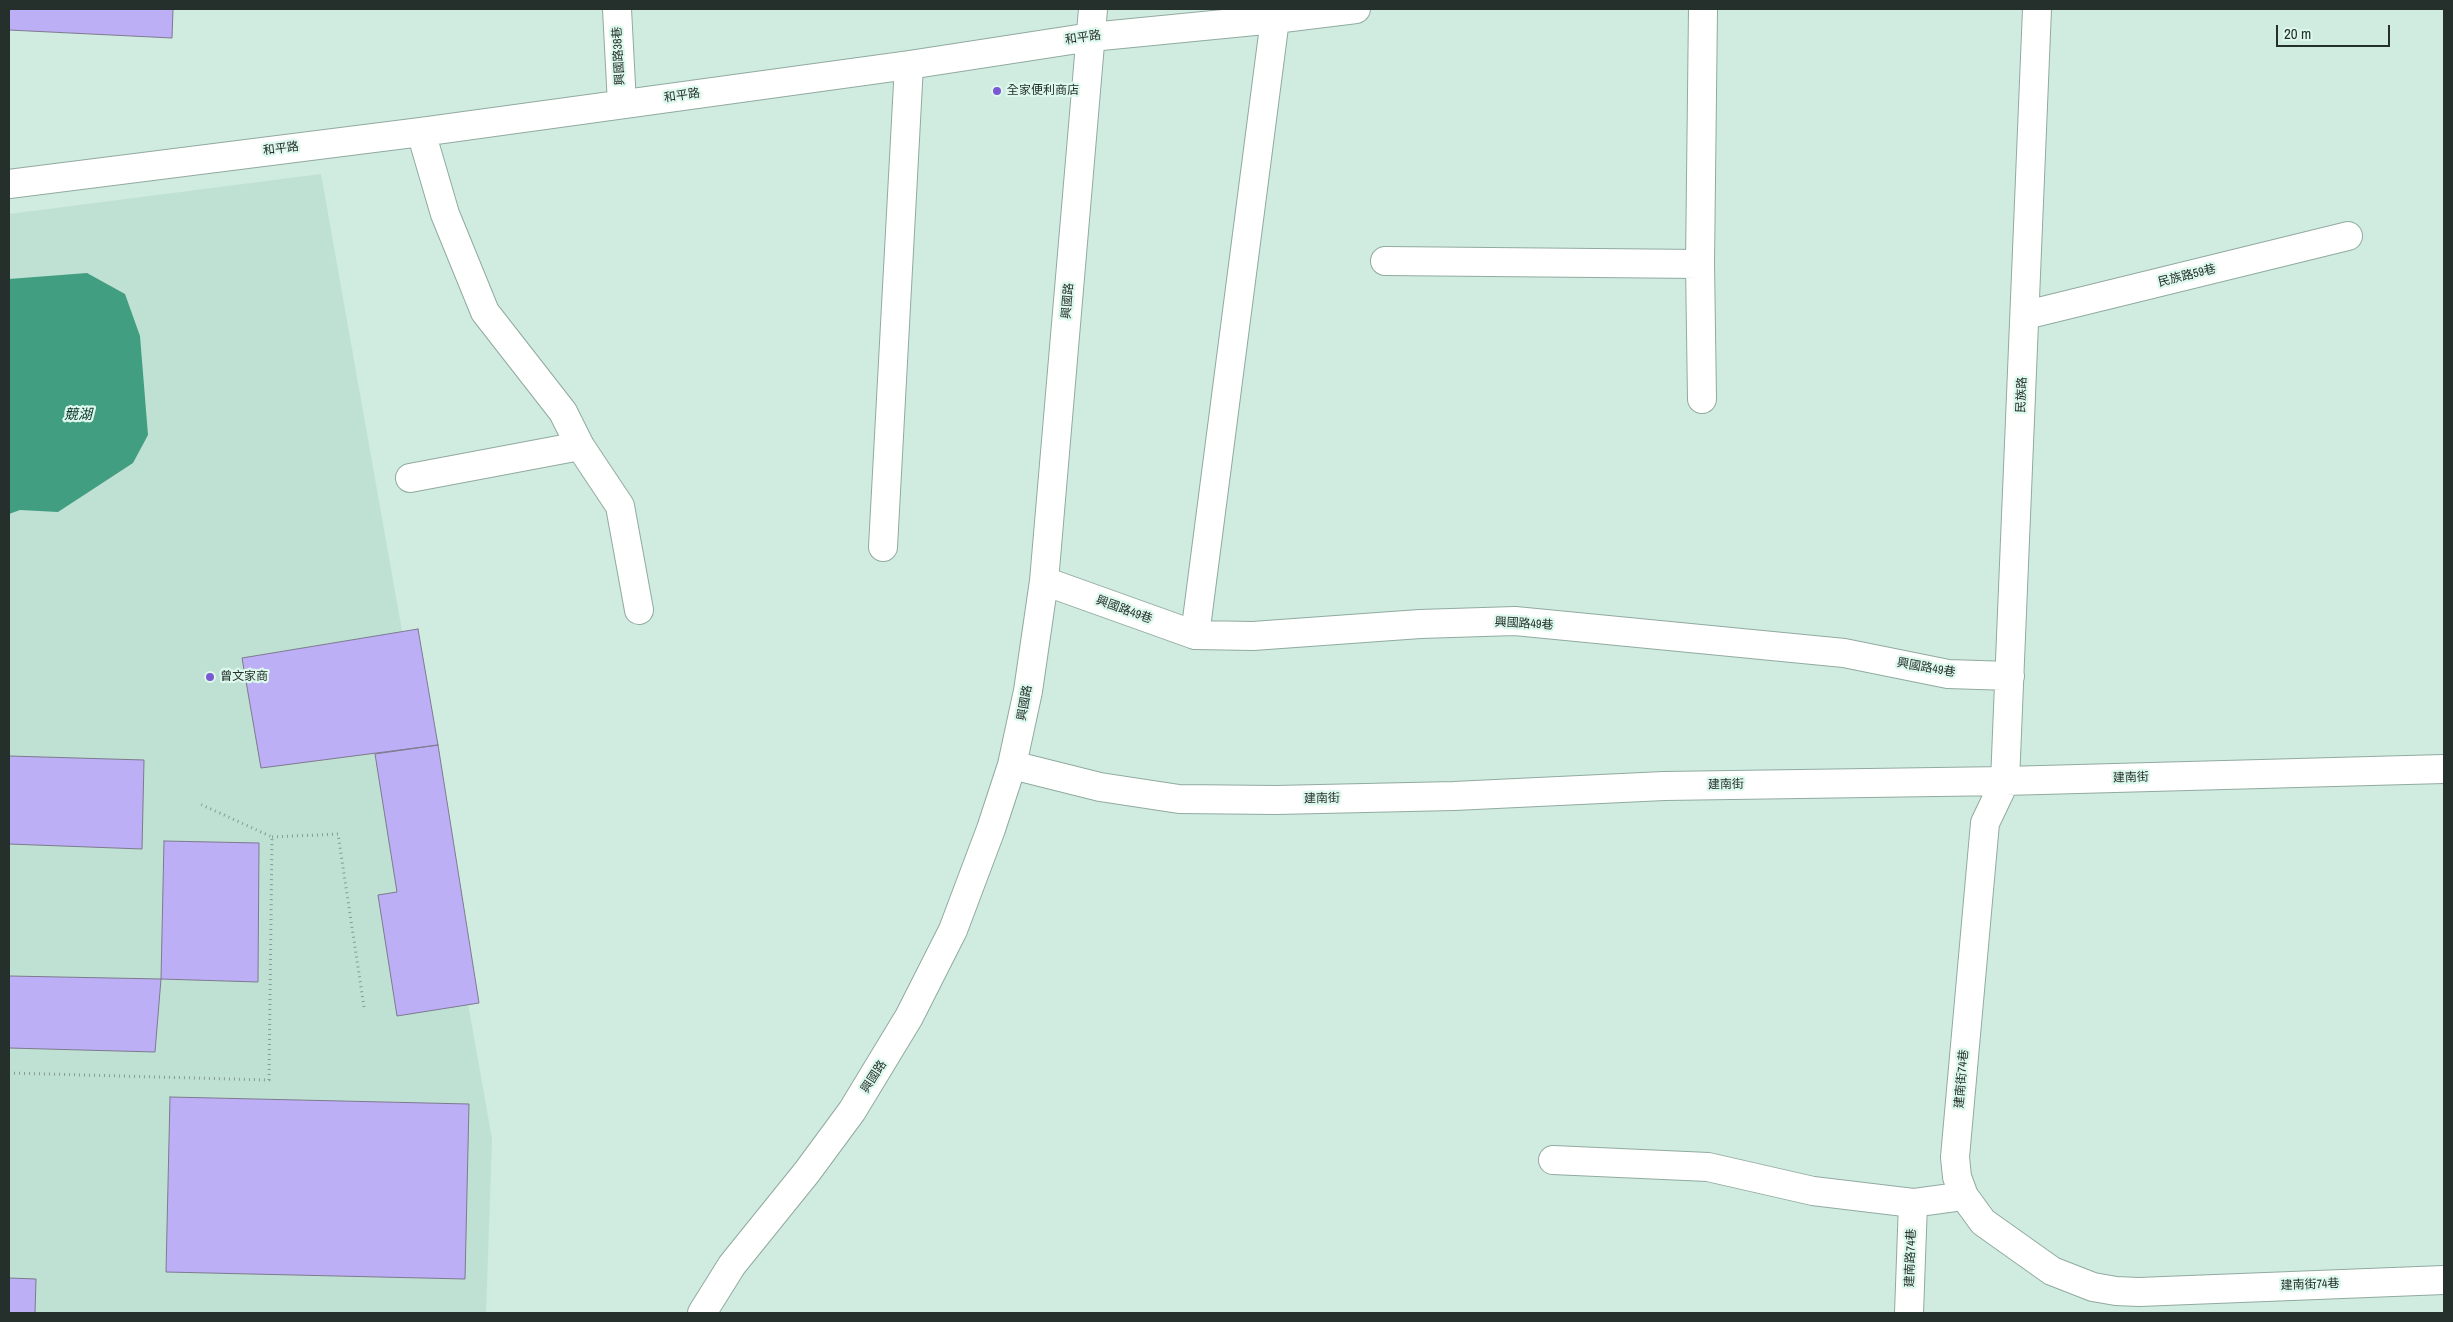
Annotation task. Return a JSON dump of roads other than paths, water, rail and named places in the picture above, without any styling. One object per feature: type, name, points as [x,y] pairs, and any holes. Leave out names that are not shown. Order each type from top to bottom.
[{"type":"street","name":"興國路38巷","points":[[617,9],[622,104]]},
{"type":"street","name":"興國路","points":[[702,1313],[732,1265],[807,1172],[852,1111],[909,1017],[953,930],[991,829],[1012,765],[1028,691],[1044,581],[1093,9]]},
{"type":"street","name":"和平路","points":[[9,184],[421,132],[909,65],[1091,37],[1356,9]]},
{"type":"street","points":[[1702,399],[1700,264],[1703,9]]},
{"type":"street","name":"民族路","points":[[2006,781],[2037,9]]},
{"type":"street","points":[[1195,636],[1275,19]]},
{"type":"street","points":[[883,547],[909,65]]},
{"type":"street","points":[[421,132],[445,214],[485,312],[563,412],[580,446],[620,506],[639,610]]},
{"type":"street","name":"民族路59巷","points":[[2026,315],[2348,236]]},
{"type":"street","points":[[1385,260],[1700,264]]},
{"type":"street","points":[[410,478],[580,446]]},
{"type":"street","name":"興國路49巷","points":[[1044,581],[1195,636],[1253,636],[1420,624],[1515,621],[1844,653],[1948,674],[2010,676]]},
{"type":"street","name":"建南街","points":[[1012,765],[1100,787],[1180,799],[1444,796],[1664,786],[2006,781],[2444,769]]},
{"type":"street","name":"建南街74巷","points":[[2006,781],[1985,823],[1955,1157],[1957,1177],[1964,1196],[1983,1222],[2052,1271],[2116,1302],[2444,1280]]},
{"type":"street","points":[[1553,1160],[1708,1167],[1813,1191],[1913,1203],[1964,1196]]},
{"type":"street","name":"建南路74巷","points":[[1909,1313],[1913,1203]]},
{"type":"water","name":"競湖","points":[[87,273],[125,294],[140,336],[148,435],[133,463],[58,512],[20,510],[9,514],[9,279]]},
{"type":"place","name":"全家便利商店","points":[[997,91]]},
{"type":"place","name":"曾文家商","points":[[210,677]]}]
